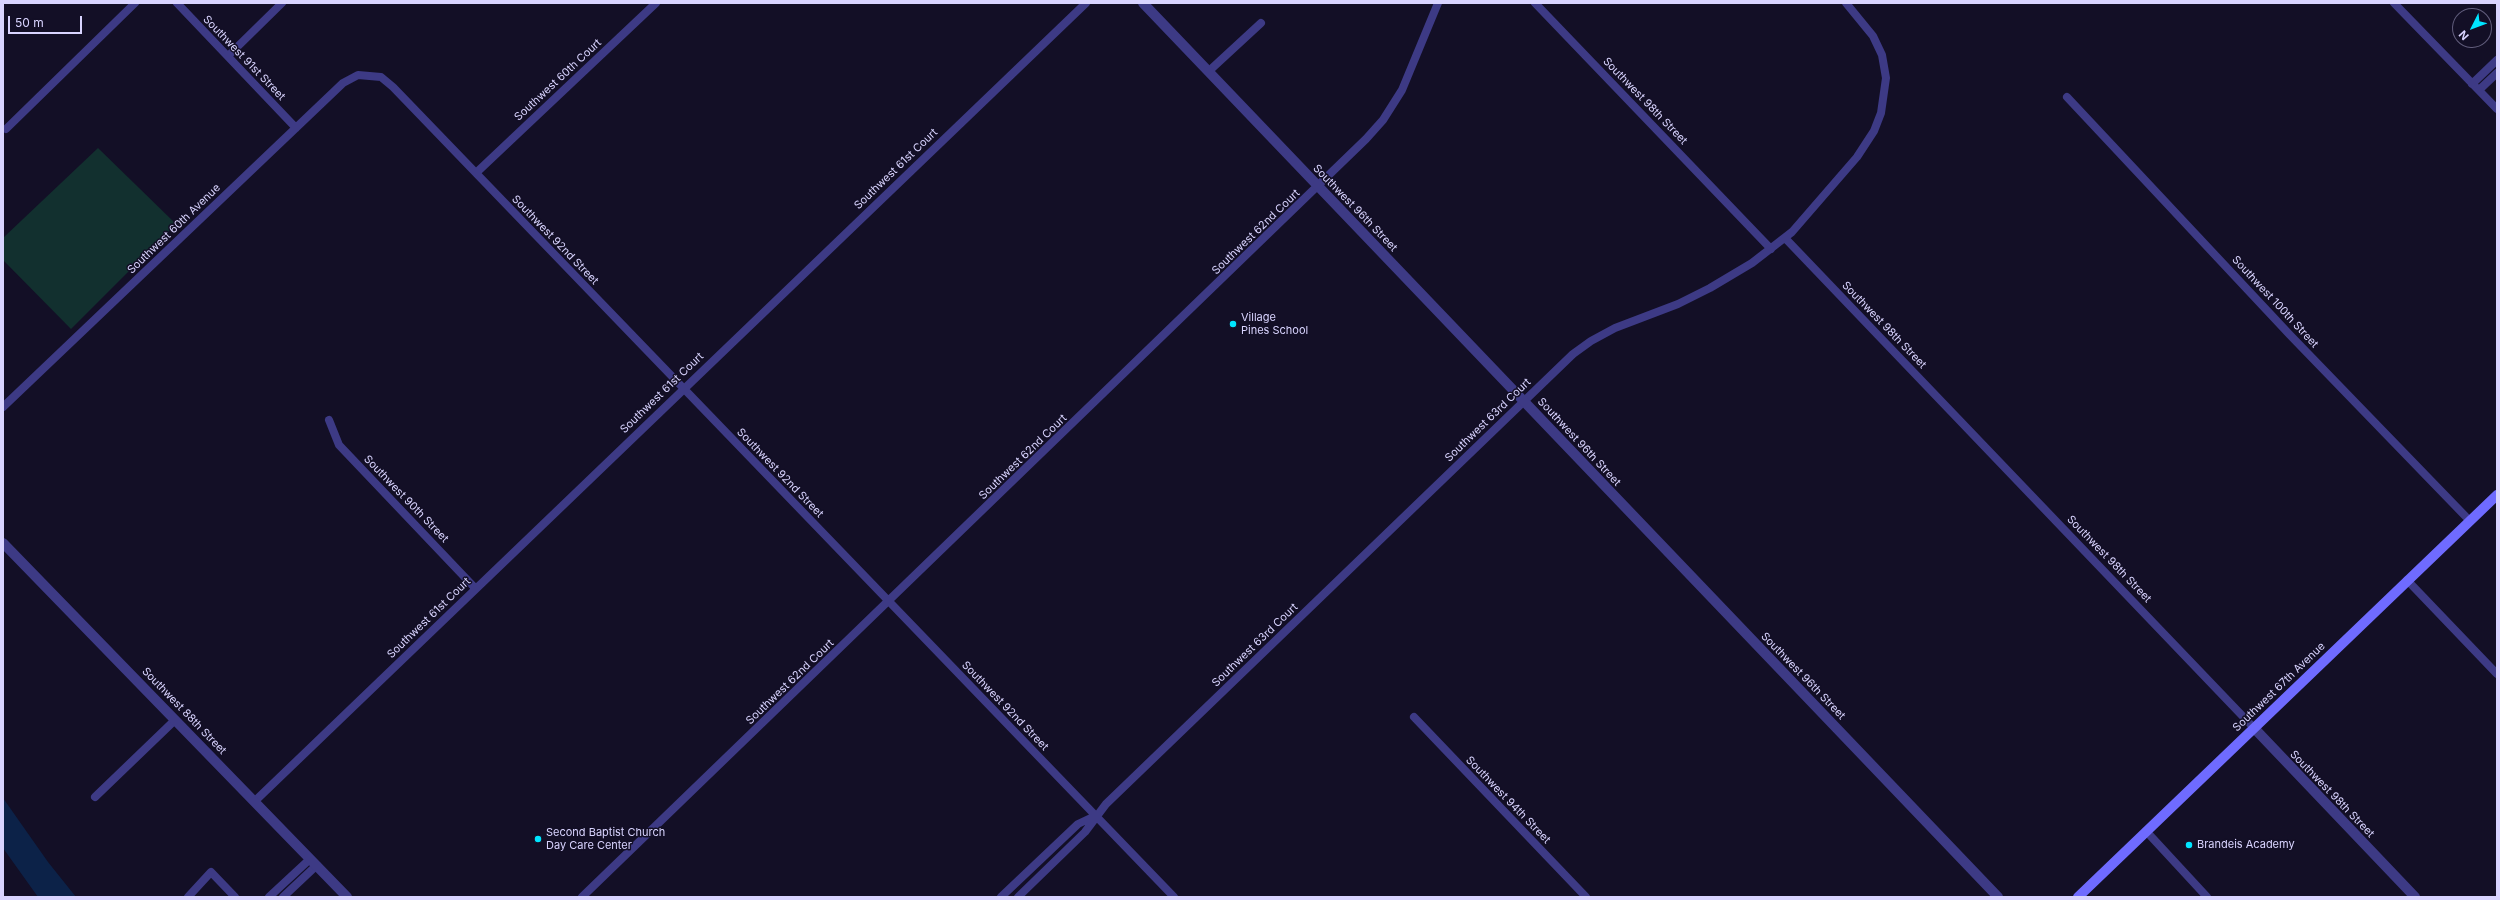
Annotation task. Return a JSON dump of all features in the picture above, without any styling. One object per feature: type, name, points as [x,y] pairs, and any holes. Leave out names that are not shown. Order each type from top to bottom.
[{"type":"main road","name":"Southwest 67th Avenue","points":[[2078,897],[2497,495]]},
{"type":"street","points":[[6,129],[136,3]]},
{"type":"street","name":"Southwest 91st Street","points":[[177,3],[296,128]]},
{"type":"street","points":[[228,56],[282,3]]},
{"type":"street","name":"Southwest 60th Court","points":[[476,173],[656,3]]},
{"type":"street","name":"Southwest 61st Court","points":[[255,801],[475,588],[1086,3]]},
{"type":"street","name":"Southwest 96th Street","points":[[1143,3],[1998,897]]},
{"type":"street","name":"Southwest 62nd Court","points":[[582,897],[1319,187],[1366,139],[1396,100],[1438,3]]},
{"type":"street","name":"Southwest 98th Street","points":[[1535,3],[1771,249]]},
{"type":"street","name":"Southwest 63rd Court","points":[[1018,897],[1085,832],[1096,815],[1568,359],[1591,341],[1631,321],[1695,296],[1743,269],[1785,238],[1844,173],[1874,131],[1884,101],[1884,66],[1873,36],[1846,3]]},
{"type":"street","points":[[2394,3],[2497,109]]},
{"type":"street","points":[[1209,71],[1261,24]]},
{"type":"street","points":[[2472,84],[2497,60]]},
{"type":"street","points":[[2479,90],[2497,73]]},
{"type":"street","name":"Southwest 92nd Street","points":[[365,74],[381,77],[387,81],[1174,897]]},
{"type":"street","name":"Southwest 60th Avenue","points":[[3,407],[348,79],[365,74]]},
{"type":"street","name":"Southwest 100th Street","points":[[2067,97],[2290,335],[2470,521]]},
{"type":"street","name":"Southwest 98th Street","points":[[1785,238],[2415,897]]},
{"type":"street","name":"Southwest 90th Street","points":[[329,420],[339,445],[475,588]]},
{"type":"street","name":"Southwest 88th Street","points":[[3,543],[347,897]]},
{"type":"street","points":[[2407,580],[2497,674]]},
{"type":"street","name":"Southwest 94th Street","points":[[1414,717],[1586,897]]},
{"type":"street","points":[[95,797],[176,720]]},
{"type":"street","name":"Southwest 63rd Court","points":[[1002,897],[1078,824],[1096,815]]},
{"type":"street","points":[[2146,831],[2207,897]]},
{"type":"street","points":[[269,897],[313,862]]},
{"type":"street","points":[[283,897],[313,862]]},
{"type":"street","points":[[188,897],[211,872],[235,897]]},
{"type":"green space","points":[[98,148],[176,224],[71,329],[3,260],[3,238]]},
{"type":"water","points":[[3,798],[48,862],[76,897],[38,897],[3,848]]},
{"type":"place","name":"Village Pines School","points":[[1233,324]]},
{"type":"place","name":"Second Baptist Church Day Care Center","points":[[538,839]]},
{"type":"place","name":"Brandeis Academy","points":[[2189,845]]}]
